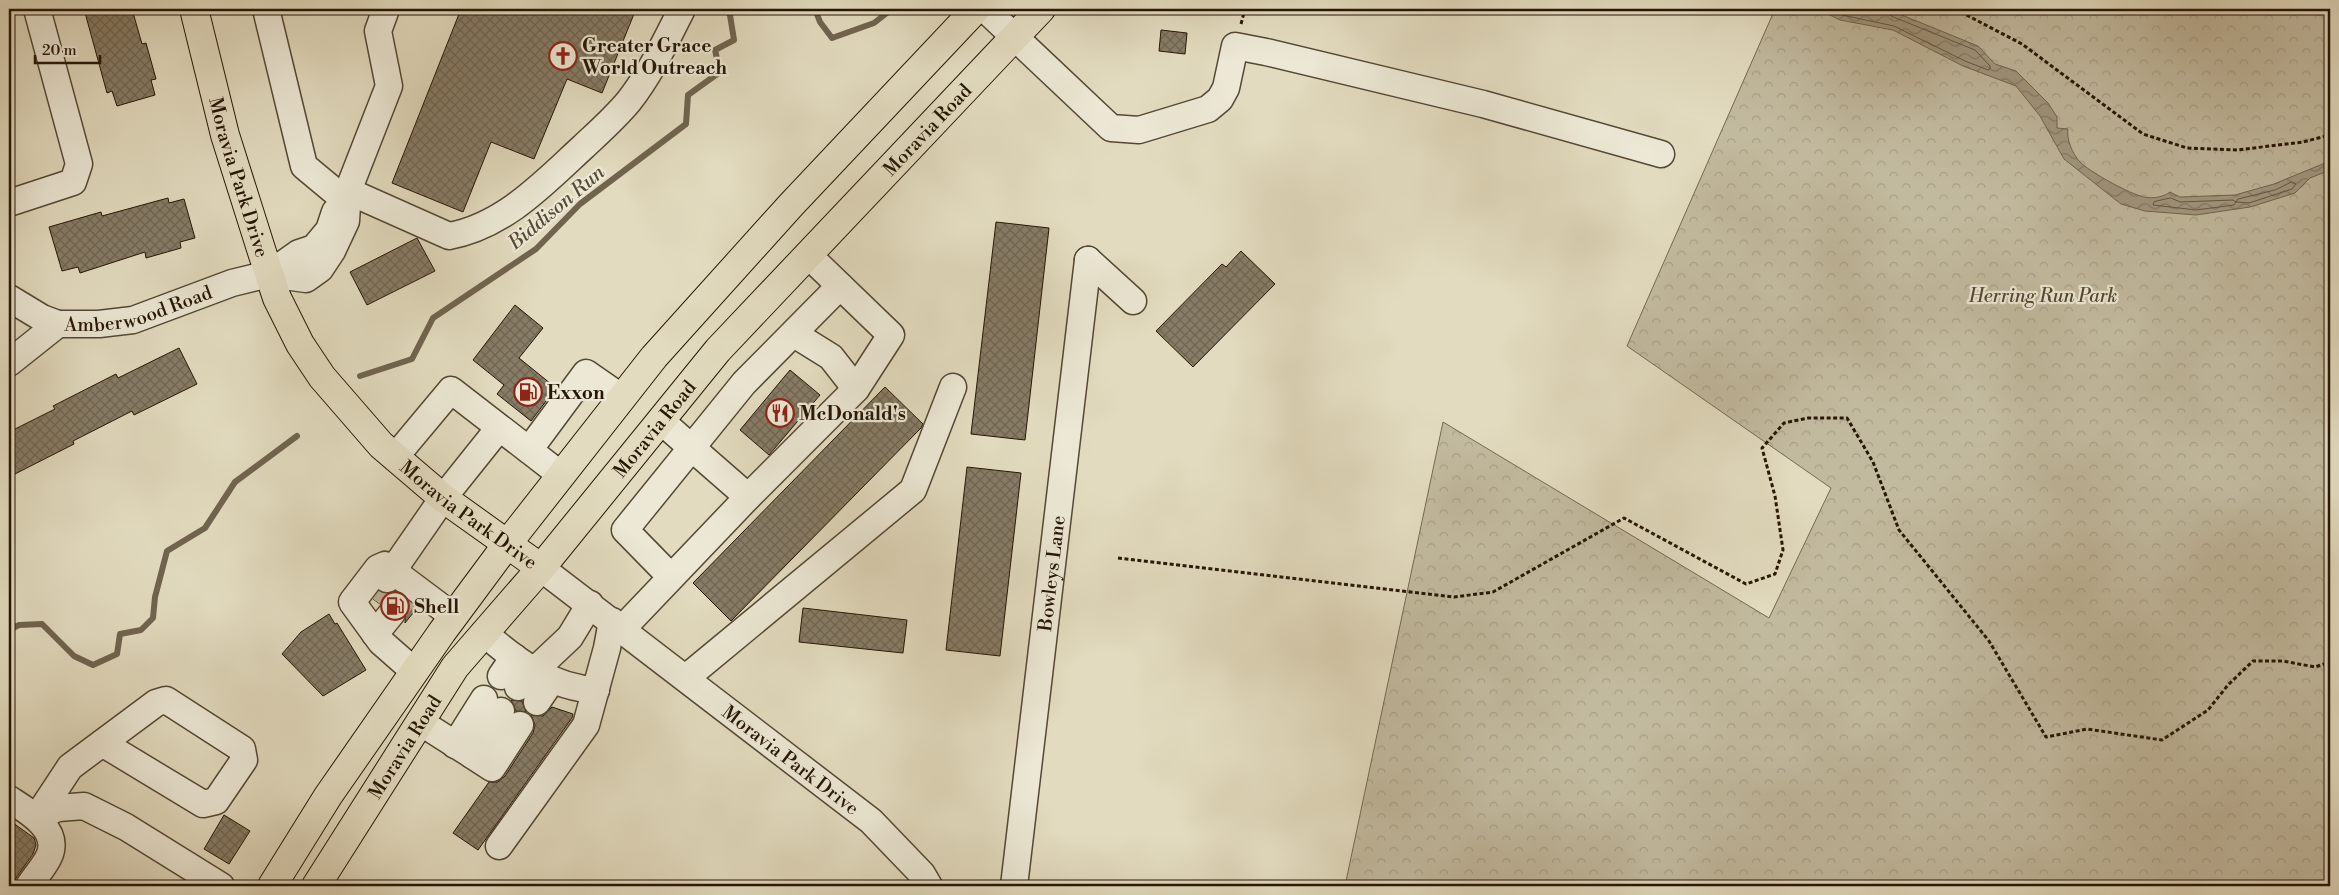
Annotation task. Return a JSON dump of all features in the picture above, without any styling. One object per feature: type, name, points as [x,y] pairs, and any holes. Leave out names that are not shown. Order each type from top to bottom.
[{"type":"main road","name":"Moravia Park Drive","points":[[194,9],[225,135],[269,274],[281,306],[300,344],[322,377],[375,439],[443,498],[542,568]]},
{"type":"main road","name":"Moravia Road","points":[[272,886],[328,796],[453,616],[654,357],[791,205],[976,9]]},
{"type":"main road","name":"Moravia Road","points":[[316,886],[455,667],[542,568],[718,350],[1041,9]]},
{"type":"street","points":[[9,203],[73,182],[79,164],[37,9]]},
{"type":"street","points":[[266,9],[304,166],[347,196],[449,236],[466,233],[515,207],[543,184],[617,114],[652,67],[682,9]]},
{"type":"street","points":[[269,274],[306,279],[320,269],[332,251],[346,221],[347,196],[389,86],[378,31],[386,9]]},
{"type":"street","points":[[984,9],[1111,128],[1139,130],[1208,109],[1220,99],[1226,88],[1235,46],[1483,104],[1661,154]]},
{"type":"street","points":[[499,846],[586,726],[608,648],[617,625],[671,577],[856,389],[891,335],[808,255]]},
{"type":"street","name":"Bowleys Lane","points":[[1014,886],[1088,260],[1133,301]]},
{"type":"street","name":"Amberwood Road","points":[[9,298],[42,318],[58,324],[99,324],[132,320],[232,283],[269,274]]},
{"type":"street","points":[[671,577],[625,530],[744,383],[840,286]]},
{"type":"street","points":[[9,363],[58,324]]},
{"type":"street","points":[[794,334],[830,356],[856,389]]},
{"type":"street","points":[[528,450],[586,373],[622,398]]},
{"type":"street","points":[[687,677],[914,490],[953,387]]},
{"type":"street","points":[[395,457],[451,390],[561,475]]},
{"type":"street","points":[[661,421],[748,497]]},
{"type":"street","points":[[414,671],[381,642],[388,599],[443,498],[499,428]]},
{"type":"street","name":"Moravia Park Drive","points":[[542,568],[687,677],[872,821],[922,874],[929,886]]},
{"type":"street","points":[[388,599],[453,616]]},
{"type":"street","points":[[527,677],[570,637],[590,604]]},
{"type":"street","points":[[484,633],[527,677],[577,689],[596,690]]},
{"type":"street","points":[[37,817],[70,767],[102,743],[156,703],[166,700],[242,749],[244,760],[216,802],[203,804],[102,743]]},
{"type":"street","points":[[420,722],[463,750],[492,768],[502,712],[463,750]]},
{"type":"street","points":[[9,799],[37,817],[51,840],[50,853],[29,886]]},
{"type":"street","points":[[37,817],[58,808],[84,806],[126,827],[221,886]]},
{"type":"path","points":[[1955,9],[2022,44],[2143,134],[2187,148],[2237,150],[2303,142],[2330,135]]},
{"type":"path","points":[[1118,558],[1454,597],[1493,592],[1624,518],[1746,584],[1775,574],[1783,550],[1775,496],[1762,448],[1784,423],[1808,418],[1847,418],[1874,462],[1899,530],[1989,641],[2046,737],[2088,728],[2162,740],[2208,710],[2228,685],[2253,661],[2283,661],[2315,667],[2330,662]]},
{"type":"green space","name":"Herring Run Park","points":[[1775,9],[2330,9],[2330,886],[1345,886],[1443,422],[1769,618],[1831,488],[1627,346]]},
{"type":"water","points":[[1818,9],[1887,9],[1978,46],[1995,64],[2016,71],[2048,103],[2057,117],[2057,128],[2068,129],[2070,146],[2084,166],[2120,187],[2147,198],[2154,198],[2170,192],[2180,197],[2235,195],[2274,184],[2330,161],[2330,170],[2310,178],[2295,193],[2250,207],[2196,215],[2145,211],[2121,204],[2064,159],[2040,116],[2016,86],[1963,66],[1893,30],[1840,20]]},
{"type":"building","points":[[84,9],[132,9],[142,44],[146,43],[156,79],[151,80],[155,95],[117,106],[112,91],[107,93]]},
{"type":"building","points":[[461,9],[636,9],[602,93],[567,79],[534,159],[491,142],[463,212],[392,183]]},
{"type":"building","points":[[1161,30],[1187,33],[1185,54],[1159,51]]},
{"type":"building","points":[[168,198],[169,203],[184,199],[195,238],[180,242],[181,248],[146,258],[145,252],[80,273],[78,267],[62,271],[49,227],[101,212],[102,216]]},
{"type":"building","points":[[996,222],[1049,228],[1025,440],[971,434]]},
{"type":"building","points":[[417,238],[435,271],[367,305],[350,272]]},
{"type":"building","points":[[1241,251],[1275,284],[1193,367],[1156,331],[1222,264],[1226,267]]},
{"type":"building","points":[[515,305],[543,328],[519,358],[556,388],[531,421],[497,394],[504,385],[473,360]]},
{"type":"building","points":[[179,348],[197,384],[134,415],[132,411],[73,441],[74,444],[9,477],[9,432],[55,409],[53,406],[116,374],[118,378]]},
{"type":"building","name":"McDonald's","points":[[790,370],[820,395],[769,455],[740,430]]},
{"type":"building","points":[[885,387],[923,424],[921,428],[731,621],[693,583]]},
{"type":"building","points":[[967,467],[1021,473],[1000,656],[946,650]]},
{"type":"building","points":[[395,591],[417,608],[405,623],[406,608],[401,601],[395,598],[387,599],[380,604],[373,599],[379,592],[386,594]]},
{"type":"building","points":[[803,608],[907,620],[903,653],[799,642]]},
{"type":"building","points":[[329,614],[335,624],[337,623],[366,670],[323,696],[282,654],[301,632]]},
{"type":"building","points":[[511,700],[522,701],[526,712],[516,711]]},
{"type":"building","points":[[552,707],[573,714],[572,718],[478,850],[453,833],[489,782],[498,782],[505,776],[533,733],[535,725],[531,715],[543,716]]},
{"type":"building","points":[[224,815],[250,831],[229,864],[204,849]]},
{"type":"building","points":[[9,820],[34,838],[36,845],[33,854],[16,878],[14,886],[9,886]]},
{"type":"waterway","name":"Biddison Run","points":[[360,376],[412,359],[433,318],[536,249],[580,204],[686,124],[688,95],[720,72],[715,50],[734,40],[729,9]]},
{"type":"waterway","name":"Biddison Run","points":[[815,9],[820,22],[832,38],[874,23],[892,9]]},
{"type":"waterway","name":"Biddison Run","points":[[9,630],[19,625],[42,624],[74,656],[93,665],[117,654],[120,634],[141,630],[153,618],[155,597],[167,551],[205,528],[235,482],[297,436]]},
{"type":"tunnel","points":[[373,599],[387,579]]},
{"type":"tunnel","points":[[392,613],[407,594]]},
{"type":"place","name":"Greater Grace World Outreach","points":[[563,56]]},
{"type":"place","name":"Exxon","points":[[528,392]]},
{"type":"place","name":"McDonald's","points":[[780,413]]},
{"type":"place","name":"Shell","points":[[395,606]]}]
